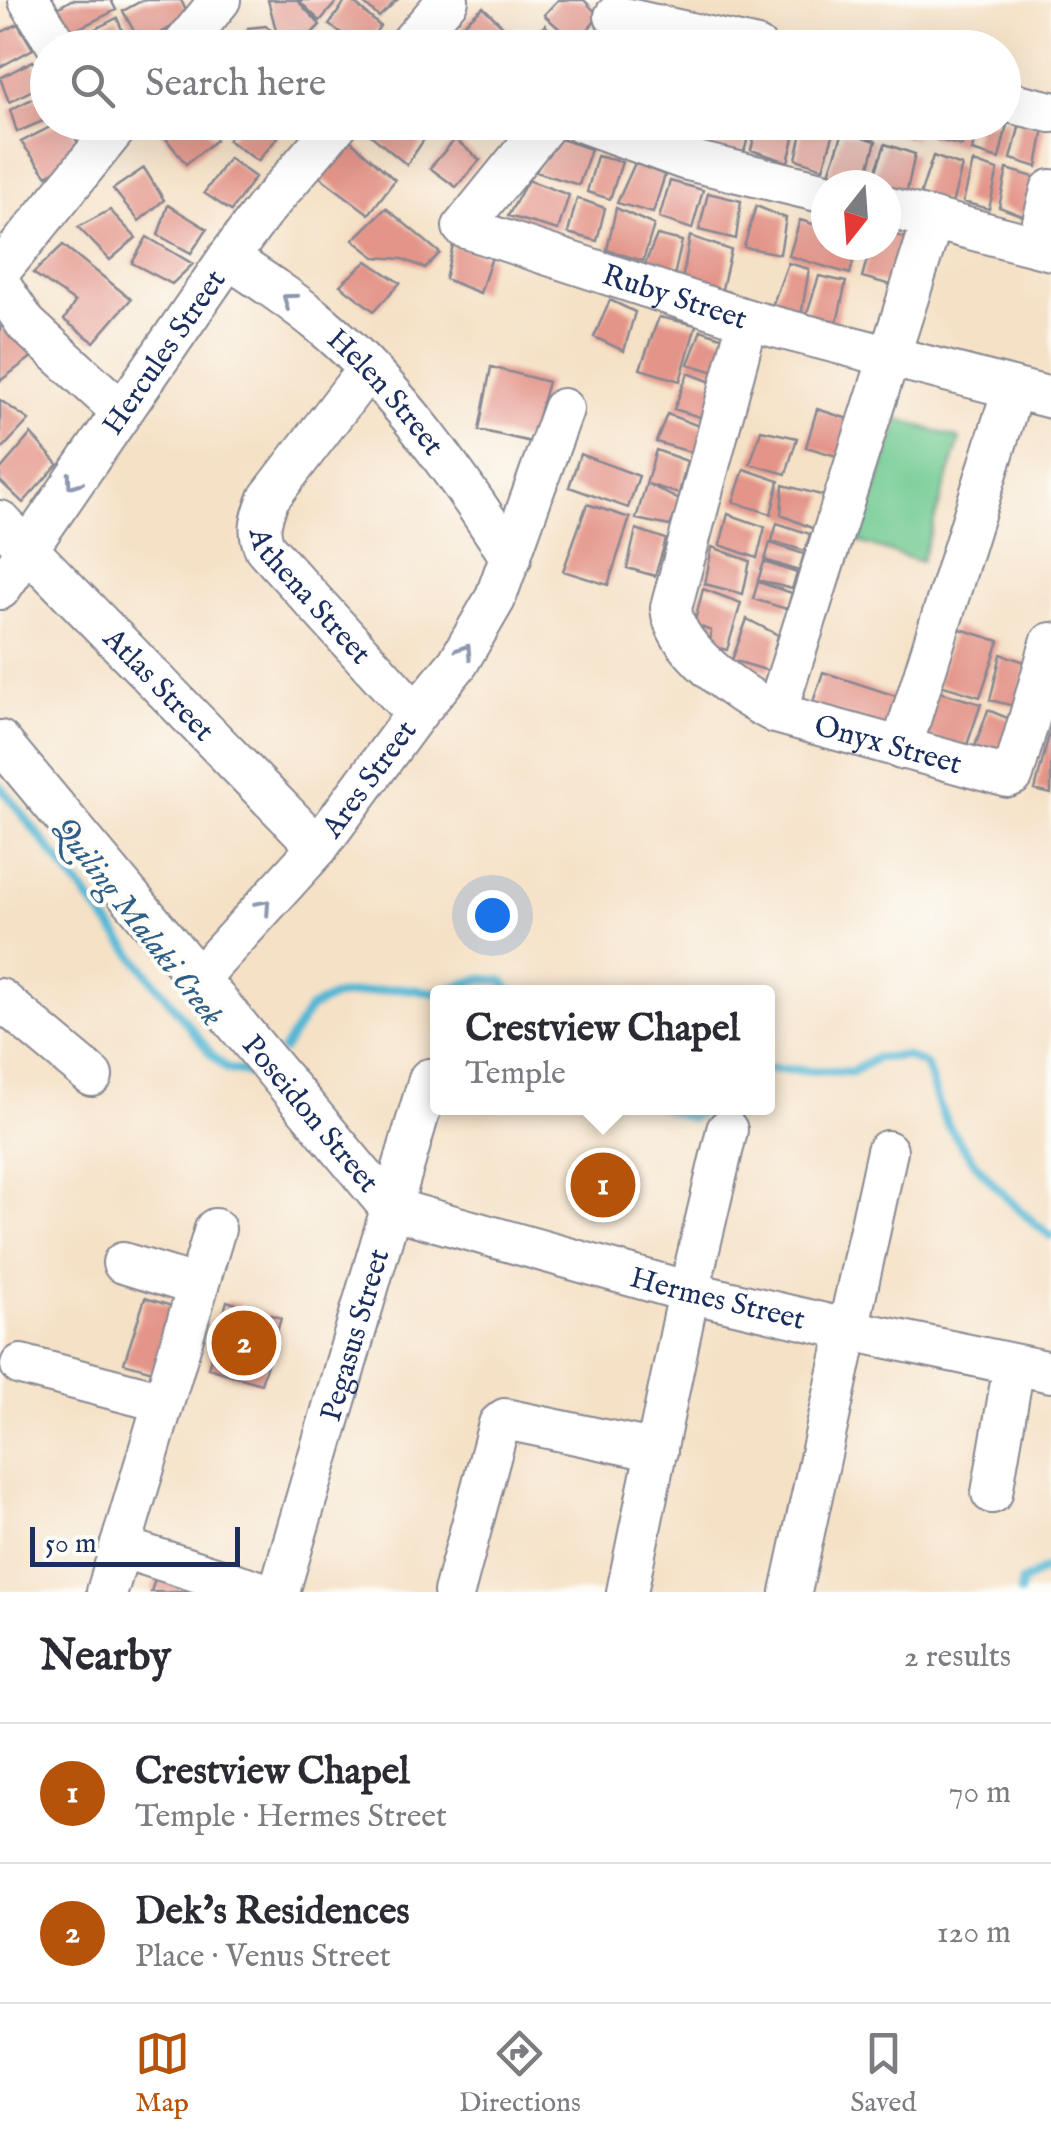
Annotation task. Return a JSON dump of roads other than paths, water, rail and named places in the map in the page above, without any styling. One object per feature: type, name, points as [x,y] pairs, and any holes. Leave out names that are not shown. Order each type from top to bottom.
[{"type":"street","points":[[29,0],[48,30]]},
{"type":"street","points":[[422,30],[448,0]]},
{"type":"street","points":[[193,30],[211,4]]},
{"type":"street","points":[[614,21],[662,30]]},
{"type":"street","points":[[1021,106],[1051,112]]},
{"type":"street","points":[[0,271],[102,140]]},
{"type":"street","name":"Hercules Street","points":[[0,589],[14,535],[122,412],[228,258],[324,140]]},
{"type":"street","name":"Ruby Street","points":[[533,140],[463,227],[748,320],[1032,394]]},
{"type":"street","points":[[630,140],[684,160],[811,190]]},
{"type":"street","points":[[901,211],[1044,248],[1051,190]]},
{"type":"street","points":[[776,713],[887,356],[934,219]]},
{"type":"street","name":"Helen Street","points":[[228,258],[324,327],[367,370],[441,459],[511,558]]},
{"type":"street","points":[[0,285],[26,324],[122,412]]},
{"type":"street","name":"Onyx Street","points":[[748,320],[670,608],[681,632],[706,666],[742,696],[776,713],[1005,778],[1013,775],[1051,643]]},
{"type":"street","name":"Athena Street","points":[[367,370],[269,498],[260,538],[264,548],[416,714]]},
{"type":"street","points":[[900,749],[1032,394]]},
{"type":"street","name":"Ares Street","points":[[199,978],[318,847],[458,663],[496,599],[563,409]]},
{"type":"street","name":"Atlas Street","points":[[14,535],[318,847]]},
{"type":"street","name":"Poseidon Street","points":[[0,741],[390,1208]]},
{"type":"street","points":[[4,1010],[92,1076]]},
{"type":"street","name":"Pegasus Street","points":[[279,1592],[429,1079]]},
{"type":"street","points":[[627,1592],[689,1292],[728,1130]]},
{"type":"street","points":[[792,1592],[887,1151]]},
{"type":"street","name":"Hermes Street","points":[[390,1208],[689,1292],[1032,1368]]},
{"type":"street","points":[[107,1592],[215,1229]]},
{"type":"street","points":[[122,1263],[198,1286]]},
{"type":"street","points":[[21,1365],[164,1402]]},
{"type":"street","points":[[992,1493],[1032,1368]]},
{"type":"street","points":[[454,1592],[499,1424],[505,1419],[657,1451]]},
{"type":"street","points":[[120,1547],[262,1592]]},
{"type":"waterway","name":"Quiling Malaki Creek","points":[[0,786],[212,1055],[227,1069],[249,1073]]},
{"type":"waterway","name":"Quiling Malaki Creek","points":[[462,985],[480,979],[503,981],[506,985]]},
{"type":"waterway","name":"Quiling Malaki Creek","points":[[283,1050],[310,1008],[335,996],[400,988],[430,992]]},
{"type":"waterway","name":"Quiling Malaki Creek","points":[[775,1069],[852,1072],[876,1058],[906,1056],[926,1065],[941,1111],[958,1140],[1008,1199],[1051,1236]]},
{"type":"waterway","name":"Quiling Malaki Creek","points":[[683,1115],[691,1118],[696,1115]]},
{"type":"waterway","name":"Quiling Malaki Creek","points":[[1020,1592],[1022,1582],[1051,1566]]},
{"type":"place","name":"Crestview Chapel","points":[[603,1185]]},
{"type":"place","name":"Dek's Residences","points":[[244,1343]]}]
